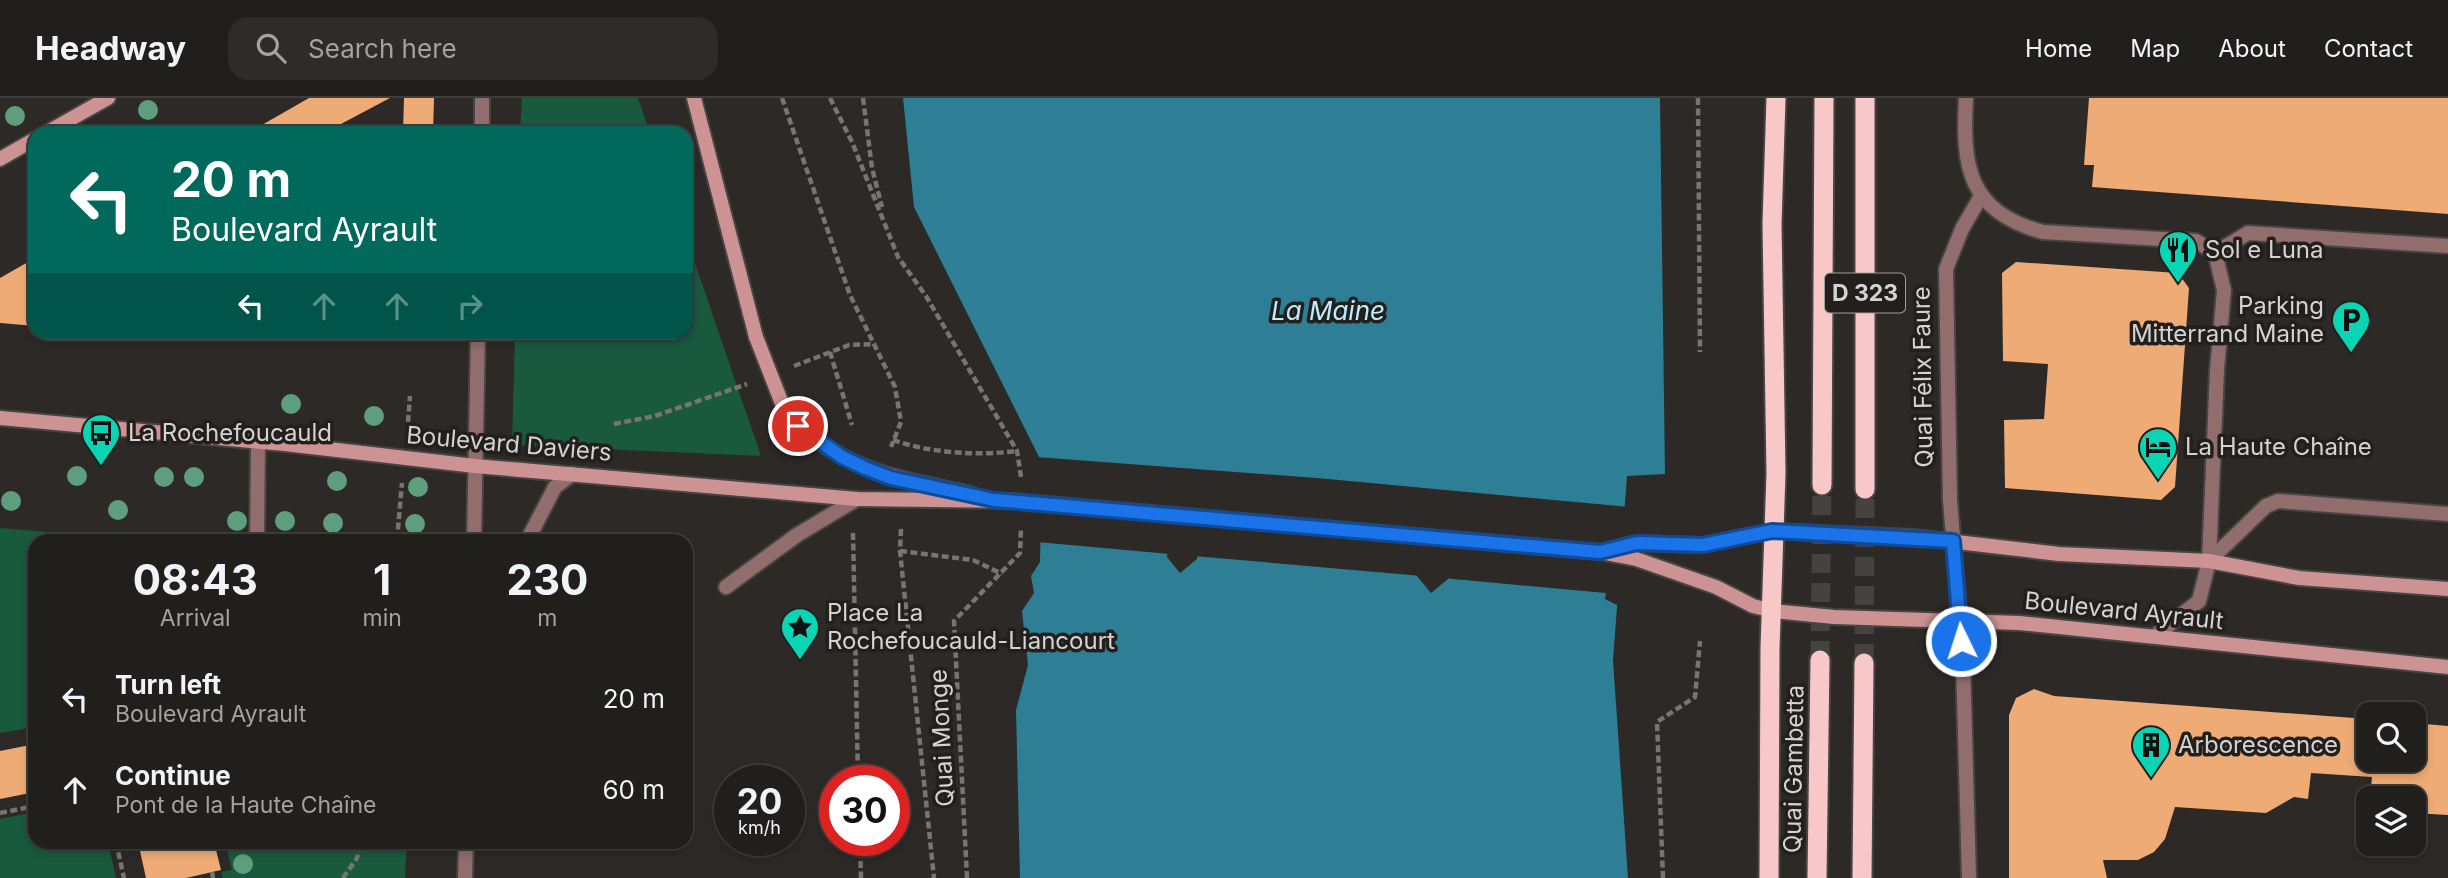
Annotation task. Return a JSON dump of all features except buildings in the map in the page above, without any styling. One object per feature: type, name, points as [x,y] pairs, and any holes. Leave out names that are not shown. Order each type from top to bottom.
[{"type":"highway","points":[[1769,878],[1772,531],[1776,473],[1772,224],[1776,98]]},
{"type":"highway","name":"D 323","points":[[1822,485],[1824,98]]},
{"type":"highway","name":"D 323","points":[[1865,98],[1865,489]]},
{"type":"highway","name":"Quai Gambetta","points":[[1817,878],[1819,660]]},
{"type":"highway","points":[[1862,878],[1864,663]]},
{"type":"main road","points":[[58,126],[108,98]]},
{"type":"main road","points":[[694,98],[756,338],[781,401],[798,426],[842,457],[891,478],[994,500]]},
{"type":"main road","points":[[0,159],[28,143]]},
{"type":"main road","name":"Boulevard Daviers","points":[[0,418],[475,466],[857,499],[1014,501],[1600,552]]},
{"type":"main road","name":"Boulevard Ayrault","points":[[1600,552],[1637,543],[1703,545],[1772,531],[1953,541],[2059,554],[2209,561],[2298,578],[2448,589]]},
{"type":"main road","name":"Boulevard Ayrault","points":[[1600,552],[1636,559],[1716,587],[1753,606],[1773,611],[1834,617],[2019,623],[2448,667]]},
{"type":"street","points":[[481,126],[482,98]]},
{"type":"street","points":[[1966,98],[1966,157],[1981,196],[2000,215],[2019,226],[2043,232],[2196,241],[2215,254],[2224,290],[2217,370],[2209,561],[2199,601],[2155,636]]},
{"type":"street","name":"Quai Félix Faure","points":[[1959,622],[1953,541],[1946,269],[1962,229],[1981,196]]},
{"type":"street","points":[[2215,254],[2248,233],[2448,246]]},
{"type":"street","points":[[474,534],[478,340]]},
{"type":"street","points":[[257,534],[258,442]]},
{"type":"street","points":[[530,534],[549,496],[562,480],[572,474]]},
{"type":"street","points":[[726,587],[797,535],[857,499]]},
{"type":"street","points":[[2209,561],[2266,506],[2278,501],[2448,514]]},
{"type":"street","points":[[1959,622],[1969,878]]},
{"type":"street","points":[[465,878],[466,849]]},
{"type":"path","points":[[782,98],[830,243],[895,387],[901,422],[890,450]]},
{"type":"path","points":[[830,98],[898,257],[926,296],[1017,451],[973,452],[906,445],[893,440]]},
{"type":"path","points":[[863,98],[872,168],[885,222]]},
{"type":"path","points":[[1698,98],[1700,352]]},
{"type":"path","points":[[852,425],[830,352],[849,345],[874,344]]},
{"type":"path","points":[[408,422],[410,396]]},
{"type":"path","points":[[614,424],[655,416]]},
{"type":"path","points":[[398,534],[402,482]]},
{"type":"path","points":[[853,526],[851,549],[858,765]]},
{"type":"path","points":[[901,529],[900,551],[934,878]]},
{"type":"path","points":[[900,551],[973,560],[1002,575]]},
{"type":"path","name":"Quai Monge","points":[[967,878],[954,621],[1002,575],[1020,553]]},
{"type":"path","points":[[1663,878],[1657,722],[1695,697],[1700,640]]},
{"type":"path","points":[[0,813],[28,807]]},
{"type":"path","points":[[118,849],[124,878]]},
{"type":"path","points":[[343,878],[358,858],[360,849]]},
{"type":"path","points":[[860,856],[861,878]]},
{"type":"green space","points":[[522,98],[638,98],[648,126],[520,126]]},
{"type":"green space","points":[[693,257],[761,456],[512,445],[515,340],[693,340]]},
{"type":"green space","points":[[0,528],[70,534],[28,534],[28,728],[0,733]]},
{"type":"green space","points":[[28,813],[28,849],[110,849],[116,878],[0,878],[0,819]]},
{"type":"green space","points":[[227,849],[407,849],[405,878],[223,878],[221,872],[232,870]]},
{"type":"water","name":"La Maine","points":[[903,98],[1660,98],[1665,474],[1627,476],[1613,660],[1628,878],[1020,878],[1016,710],[1028,665],[1022,611],[1034,593],[1031,576],[1040,562],[1042,463],[914,207]],"holes":[[[1189,472],[1204,489],[1197,559],[1180,573],[1167,557],[1172,486]],[[1441,493],[1455,510],[1448,579],[1431,593],[1417,576],[1424,507]]]},
{"type":"pier","points":[[1036,457],[1317,478],[1629,507],[1621,607],[1605,599],[1606,593],[1443,578],[1452,511],[1440,497],[1427,508],[1422,576],[1194,556],[1200,490],[1188,477],[1176,488],[1170,554],[1037,542],[1039,464]]},
{"type":"tunnel","points":[[1820,660],[1822,485]]},
{"type":"tunnel","points":[[1864,663],[1865,489]]},
{"type":"place","name":"Sol e Luna","points":[[2178,284]]},
{"type":"place","name":"Parking Mitterrand Maine","points":[[2351,354]]},
{"type":"place","name":"La Rochefoucauld","points":[[101,467]]},
{"type":"place","name":"La Haute Chaîne","points":[[2158,481]]},
{"type":"place","name":"Place La Rochefoucauld-Liancourt","points":[[800,661]]},
{"type":"place","name":"Arborescence","points":[[2151,779]]},
{"type":"route","points":[[798,426],[842,457],[891,478],[994,500],[1600,552],[1637,543],[1703,545],[1772,531],[1953,541],[1961,641]]}]
